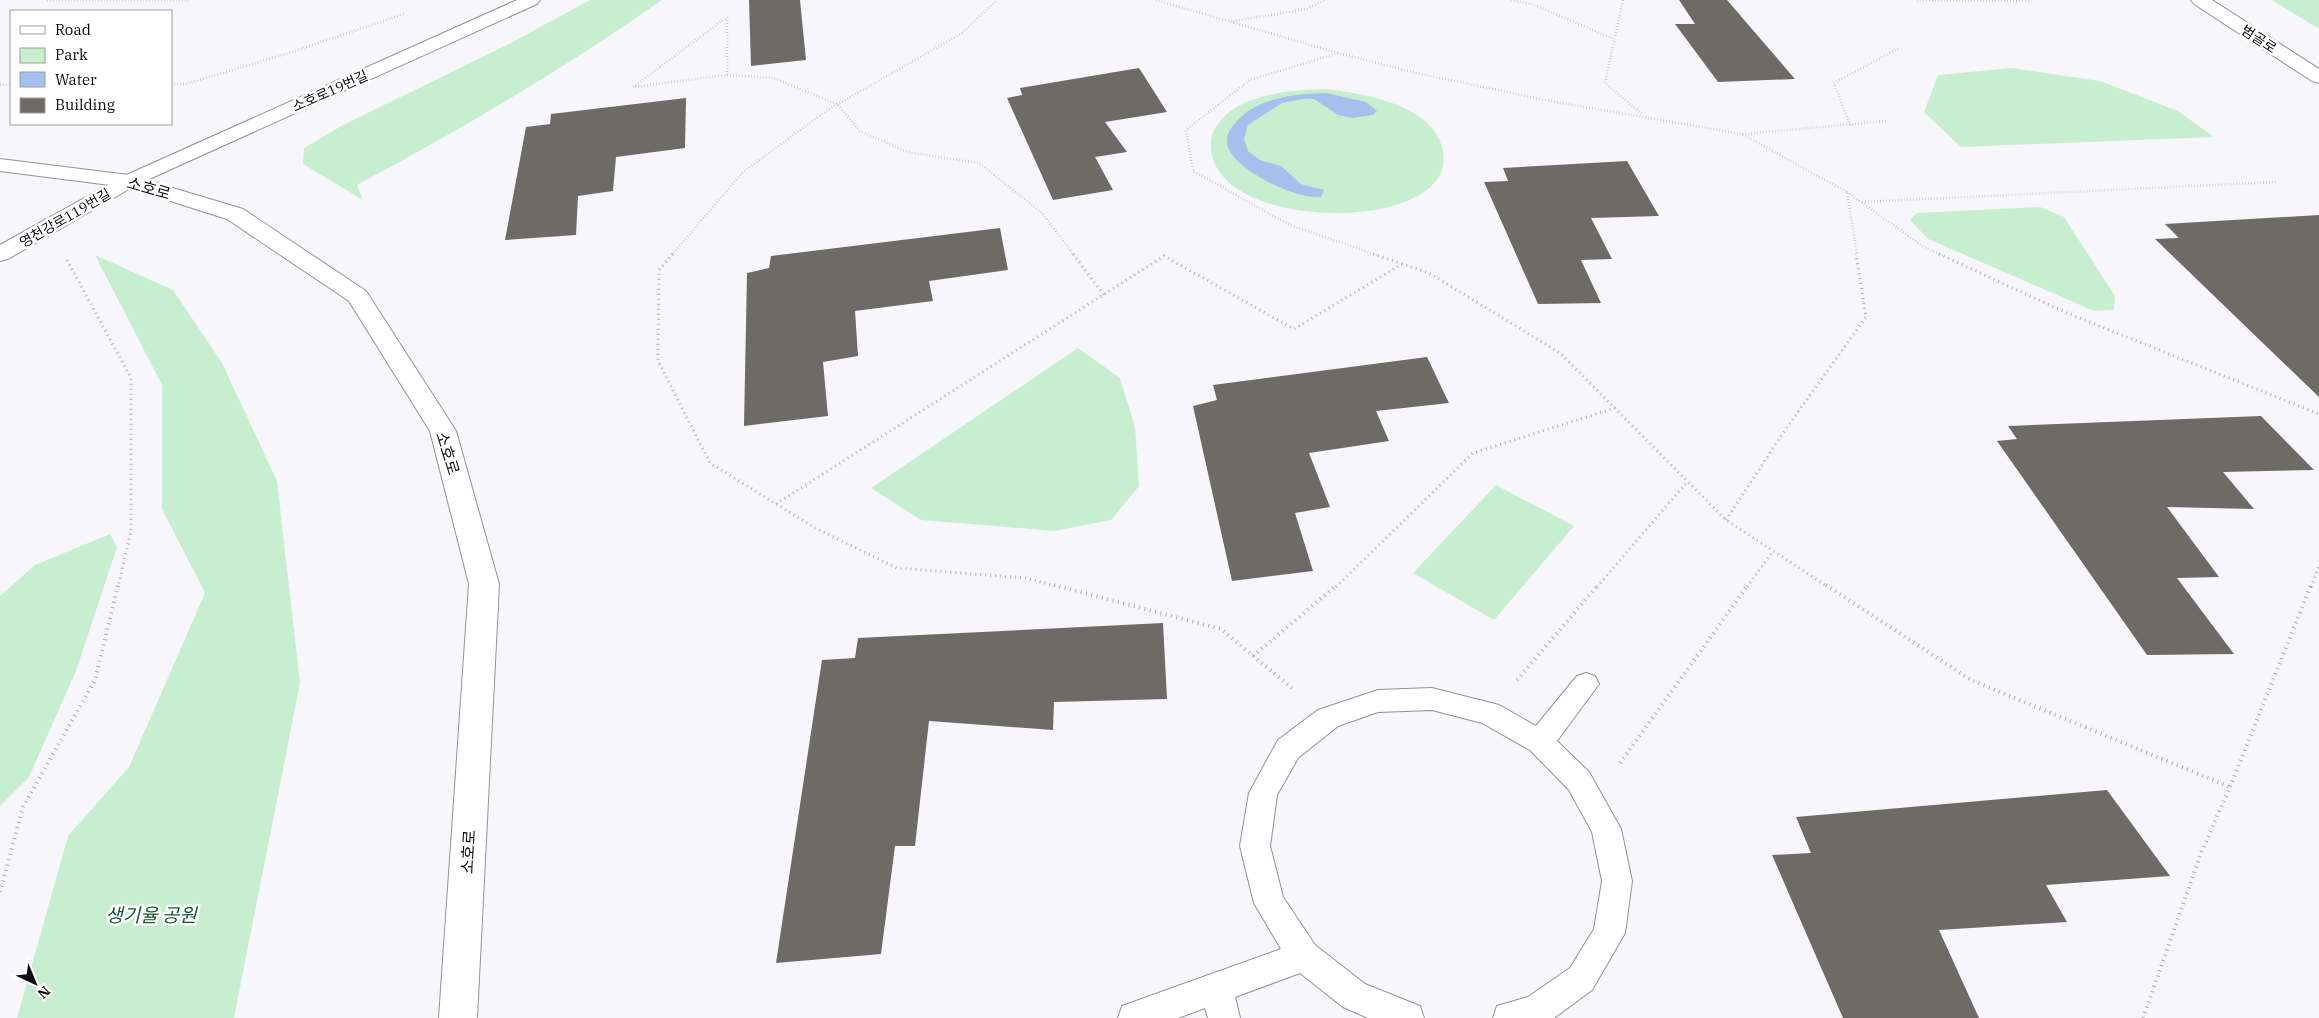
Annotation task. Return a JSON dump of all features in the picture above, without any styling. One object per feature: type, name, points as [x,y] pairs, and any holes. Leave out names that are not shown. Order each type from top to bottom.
[{"type":"street","name":"소호로19번길","points":[[129,181],[531,0]]},
{"type":"street","name":"범골로","points":[[2200,0],[2319,77]]},
{"type":"street","name":"소호로","points":[[0,165],[129,181],[235,214],[358,296],[443,431],[484,584],[458,1018]]},
{"type":"street","name":"영천강로119번길","points":[[0,254],[129,181]]},
{"type":"lane","points":[[1540,742],[1586,684]]},
{"type":"lane","points":[[1408,1018],[1354,996],[1304,956],[1269,903],[1255,846],[1263,793],[1288,749],[1328,718],[1378,701],[1432,699],[1489,713],[1540,742],[1579,780],[1606,829],[1617,881],[1609,933],[1581,979],[1535,1012],[1509,1018]]},
{"type":"lane","points":[[1134,1018],[1220,1003],[1304,956]]},
{"type":"path","points":[[47,0],[189,0]]},
{"type":"path","points":[[997,0],[962,33],[838,104],[742,173],[659,270],[658,361],[710,463],[815,528],[897,568],[1026,578],[1221,629],[1328,718]]},
{"type":"path","points":[[1156,0],[1338,53],[1421,74],[1526,96],[1742,134],[1888,121]]},
{"type":"path","points":[[1231,21],[1307,9],[1324,0]]},
{"type":"path","points":[[1511,0],[1532,4],[1614,39]]},
{"type":"path","points":[[1624,0],[1605,83],[1644,117]]},
{"type":"path","points":[[1917,0],[2029,1]]},
{"type":"path","points":[[172,84],[186,84],[286,54],[405,13]]},
{"type":"path","points":[[727,75],[727,17],[633,87],[727,75],[773,78],[838,104],[860,131],[907,152],[980,163],[1042,214],[1104,295]]},
{"type":"path","points":[[1850,124],[1834,83],[1899,48]]},
{"type":"path","points":[[1338,53],[1250,80],[1186,130],[1193,171],[1290,225],[1429,272],[1560,353],[1726,520],[1971,680],[2230,787]]},
{"type":"path","points":[[1742,134],[1847,192],[1924,247],[2067,313],[2319,414]]},
{"type":"path","points":[[1861,202],[2276,182]]},
{"type":"path","points":[[1726,520],[1784,430],[1866,317],[1847,192]]},
{"type":"path","points":[[776,504],[1164,256],[1294,329],[1403,264]]},
{"type":"path","points":[[0,892],[23,807],[95,680],[132,531],[131,378],[67,259]]},
{"type":"path","points":[[1253,656],[1339,584],[1473,453],[1615,408]]},
{"type":"path","points":[[1489,713],[1687,482]]},
{"type":"path","points":[[1592,802],[1773,551]]},
{"type":"path","points":[[2143,1018],[2201,853],[2230,787],[2319,566]]},
{"type":"green space","points":[[590,0],[662,0],[588,50],[512,97],[357,185],[363,200],[303,164],[304,148],[343,125],[507,45]]},
{"type":"green space","points":[[2272,0],[2319,0],[2319,29]]},
{"type":"green space","points":[[2012,68],[2100,81],[2178,111],[2214,137],[1961,147],[1924,112],[1938,75]]},
{"type":"green space","points":[[1326,89],[1356,93],[1389,102],[1405,108],[1431,127],[1439,139],[1442,169],[1424,192],[1392,206],[1351,213],[1306,211],[1265,202],[1232,185],[1213,159],[1211,147],[1214,131],[1225,116],[1251,100],[1282,92]]},
{"type":"green space","points":[[2040,207],[2064,217],[2115,296],[2114,310],[2094,311],[1928,239],[1910,220],[1917,213]]},
{"type":"green space","name":"생기율 공원","points":[[95,255],[173,290],[222,363],[277,481],[300,683],[234,1018],[17,1018],[68,836],[129,767],[205,593],[162,509],[162,385]]},
{"type":"green space","points":[[1078,348],[1120,378],[1135,427],[1139,486],[1111,520],[1054,531],[921,520],[871,488]]},
{"type":"green space","points":[[1496,485],[1574,526],[1494,620],[1413,573]]},
{"type":"green space","points":[[110,534],[117,547],[76,671],[29,777],[0,806],[0,596],[35,565]]},
{"type":"water","points":[[1326,93],[1366,102],[1377,111],[1373,115],[1352,118],[1338,115],[1314,99],[1282,103],[1248,125],[1244,139],[1248,151],[1260,160],[1281,166],[1301,184],[1324,190],[1321,197],[1304,196],[1268,182],[1244,166],[1228,148],[1227,138],[1231,129],[1246,113],[1256,107],[1278,98]]},
{"type":"building","points":[[749,0],[800,0],[806,60],[751,66]]},
{"type":"building","points":[[1679,0],[1727,0],[1795,79],[1718,82],[1675,24],[1695,24]]},
{"type":"building","points":[[1139,68],[1167,112],[1105,122],[1127,152],[1095,157],[1113,190],[1053,200],[1007,98],[1022,95],[1020,88]]},
{"type":"building","points":[[686,98],[685,148],[616,157],[613,191],[578,196],[576,235],[505,240],[526,127],[550,124],[551,114]]},
{"type":"building","points":[[1627,161],[1659,216],[1591,218],[1612,259],[1581,260],[1601,303],[1538,304],[1484,182],[1508,181],[1503,168]]},
{"type":"building","points":[[2319,215],[2319,397],[2155,239],[2179,238],[2165,224]]},
{"type":"building","points":[[1000,228],[1008,270],[929,281],[933,301],[855,311],[858,356],[823,362],[828,416],[744,426],[747,273],[769,268],[771,256]]},
{"type":"building","points":[[1427,357],[1449,403],[1376,411],[1389,441],[1309,453],[1330,507],[1295,513],[1313,571],[1232,581],[1193,406],[1217,400],[1213,385]]},
{"type":"building","points":[[2261,416],[2314,470],[2223,472],[2254,509],[2167,507],[2219,577],[2177,578],[2234,654],[2147,655],[1997,441],[2017,439],[2008,426]]},
{"type":"building","points":[[1163,623],[1167,699],[1054,702],[1053,730],[929,721],[915,846],[895,846],[881,954],[776,963],[822,660],[855,658],[858,638]]},
{"type":"building","points":[[2107,790],[2170,876],[2046,885],[2067,922],[1939,930],[1979,1018],[1843,1018],[1772,855],[1811,853],[1796,817]]}]
